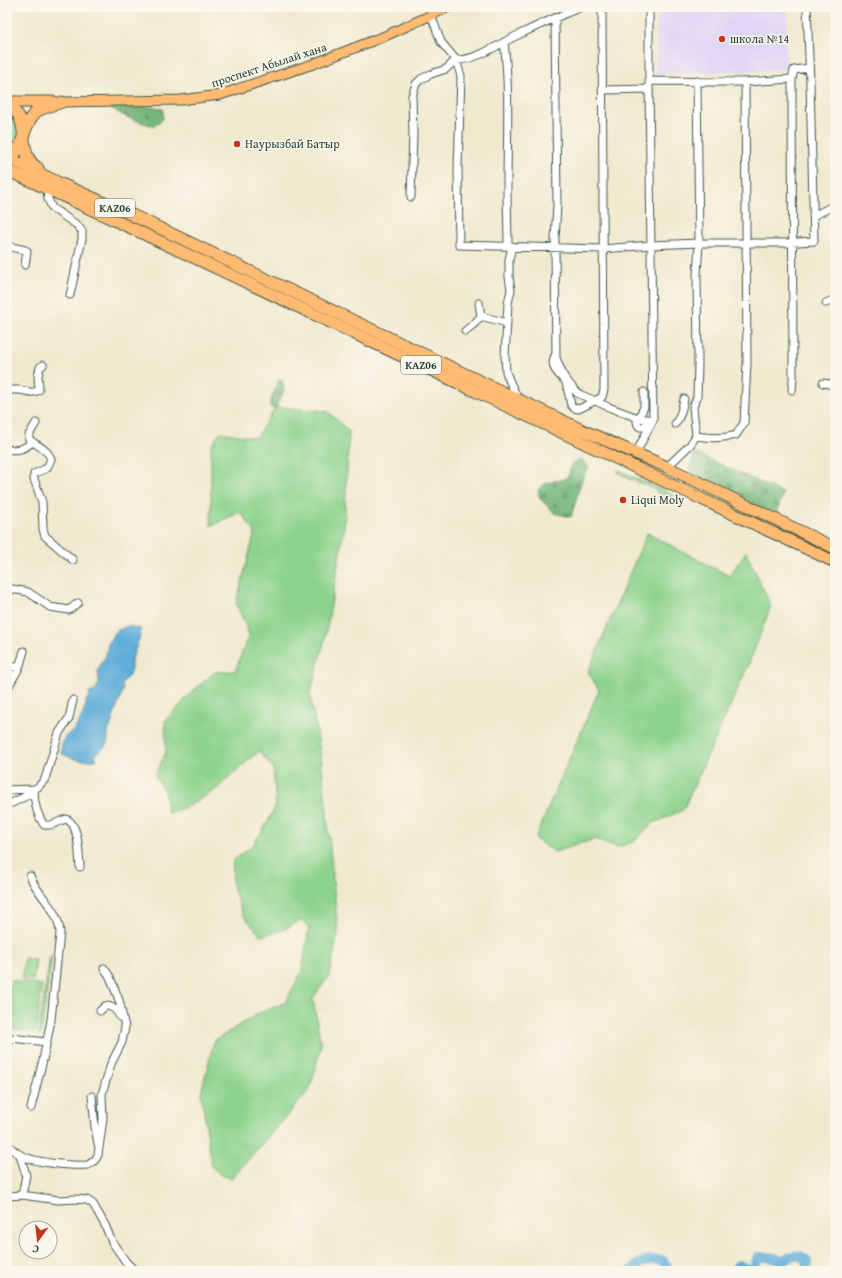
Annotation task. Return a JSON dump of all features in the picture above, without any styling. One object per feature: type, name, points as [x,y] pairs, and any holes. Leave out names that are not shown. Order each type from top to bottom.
[{"type":"highway","points":[[7,102],[62,102]]},
{"type":"highway","points":[[8,159],[18,150],[34,113],[62,102]]},
{"type":"highway","points":[[7,106],[12,108],[18,114],[22,122],[28,158],[33,165],[56,179],[59,183]]},
{"type":"highway","name":"KАZ06","points":[[8,159],[130,214],[518,399],[667,467],[835,548]]},
{"type":"highway","name":"KАZ06","points":[[7,170],[125,224],[835,562]]},
{"type":"main road","name":"проспект Абылай хана","points":[[62,102],[181,100],[220,95],[313,64],[386,36],[450,7]]},
{"type":"street","points":[[411,197],[413,134],[412,96],[416,84],[426,76],[446,69],[456,60],[464,60],[474,56],[581,7]]},
{"type":"street","points":[[565,378],[571,405],[574,408],[579,409],[602,397],[604,390],[602,7]]},
{"type":"street","points":[[636,454],[650,420],[649,7]]},
{"type":"street","points":[[431,15],[441,42],[456,60],[461,76],[458,168],[459,245],[603,249],[698,243],[814,241],[807,7]]},
{"type":"street","points":[[555,18],[556,358],[565,378],[577,393],[611,408],[639,418],[650,420]]},
{"type":"street","points":[[504,42],[507,80],[507,189],[510,246],[509,277],[511,290],[505,356],[506,372],[518,399]]},
{"type":"street","points":[[792,390],[792,79],[794,70],[809,68]]},
{"type":"street","points":[[603,90],[697,81],[745,82],[792,79]]},
{"type":"street","points":[[667,467],[690,445],[696,436],[693,407],[697,398],[698,364],[697,81]]},
{"type":"street","points":[[696,436],[727,438],[736,435],[744,422],[747,364],[745,82]]},
{"type":"street","points":[[47,188],[48,199],[52,208],[77,225],[82,231],[81,246],[70,295]]},
{"type":"street","points":[[813,216],[835,205]]},
{"type":"street","points":[[7,246],[27,251],[25,265]]},
{"type":"street","points":[[826,303],[835,299]]},
{"type":"street","points":[[465,331],[481,316],[479,302]]},
{"type":"street","points":[[481,316],[507,323]]},
{"type":"street","points":[[7,390],[31,392],[36,392],[39,390],[38,376],[40,367],[43,365]]},
{"type":"street","points":[[824,382],[835,385]]},
{"type":"street","points":[[639,418],[644,407],[644,392]]},
{"type":"street","points":[[682,411],[697,398]]},
{"type":"street","points":[[675,424],[682,411],[684,399]]},
{"type":"street","points":[[36,423],[29,435],[29,440],[40,446],[49,454],[51,459],[47,468],[34,474],[34,480],[42,502],[43,529],[45,536],[73,560]]},
{"type":"street","points":[[7,449],[18,450],[33,442]]},
{"type":"street","points":[[7,588],[28,592],[50,606],[58,609],[69,610],[78,603]]},
{"type":"street","points":[[7,689],[19,668],[24,651]]},
{"type":"street","points":[[7,665],[19,668]]},
{"type":"street","points":[[12,803],[34,790],[45,779],[60,733],[69,718],[73,700]]},
{"type":"street","points":[[7,790],[34,790]]},
{"type":"street","points":[[34,790],[37,810],[44,825],[50,825],[66,819],[71,822],[74,827],[80,867]]},
{"type":"street","points":[[30,876],[34,887],[53,911],[60,926],[47,1042],[32,1108]]},
{"type":"street","points":[[7,1144],[20,1155],[65,1165],[88,1165],[95,1160],[98,1155],[103,1120],[102,1094],[111,1064],[122,1042],[124,1026],[119,1000],[110,977],[104,968]]},
{"type":"street","points":[[100,1011],[105,1006],[115,1009],[124,1026]]},
{"type":"street","points":[[7,1045],[9,1036],[47,1042]]},
{"type":"street","points":[[92,1096],[99,1150]]},
{"type":"street","points":[[20,1155],[26,1175],[22,1194]]},
{"type":"street","points":[[7,1196],[22,1194],[58,1200],[87,1200],[93,1204],[106,1225],[112,1242],[126,1262],[135,1271]]},
{"type":"shaded area","name":"школа №14","points":[[657,7],[788,7],[785,70],[656,74]]},
{"type":"green space","points":[[152,107],[163,109],[163,119],[153,126],[126,117],[112,108]]},
{"type":"green space","points":[[7,111],[16,120],[19,129],[18,138],[9,153],[7,152]]},
{"type":"green space","points":[[279,379],[282,380],[284,391],[274,409],[270,406],[270,403]]},
{"type":"green space","points":[[276,407],[327,411],[349,431],[344,530],[325,639],[310,694],[322,763],[338,932],[329,976],[313,998],[321,1046],[310,1089],[232,1178],[222,1176],[212,1167],[201,1093],[214,1041],[257,1014],[286,1002],[302,971],[309,928],[302,920],[281,931],[261,936],[243,915],[232,885],[233,861],[253,845],[276,806],[273,768],[259,751],[214,791],[186,807],[167,813],[165,793],[155,775],[166,752],[165,721],[195,689],[215,672],[235,671],[249,634],[236,603],[255,532],[240,512],[211,526],[211,446],[220,432],[256,438]]},
{"type":"green space","points":[[695,453],[783,493],[776,516],[690,475],[689,470]]},
{"type":"green space","points":[[581,458],[589,468],[583,476],[571,517],[554,513],[540,499],[538,490],[546,483],[564,479],[569,475],[571,464]]},
{"type":"green space","points":[[618,470],[673,495],[674,497],[671,498],[656,492],[657,490],[631,479],[630,480],[618,472]]},
{"type":"green space","points":[[647,533],[729,576],[746,552],[771,606],[748,666],[683,810],[654,823],[633,842],[617,847],[595,839],[555,852],[535,839],[599,690],[588,672]]},
{"type":"green space","points":[[50,956],[52,956],[41,1035],[38,1035]]},
{"type":"green space","points":[[24,958],[36,960],[33,980],[22,979]]},
{"type":"green space","points":[[11,980],[42,985],[36,1032],[7,1028],[7,1007]]},
{"type":"water","points":[[128,626],[141,629],[140,636],[131,662],[131,669],[128,677],[122,683],[123,690],[108,733],[108,740],[105,747],[96,753],[95,757],[97,759],[95,760],[78,760],[62,754],[62,746],[65,736],[72,732],[77,726],[84,712],[86,700],[90,696],[89,693],[95,691],[99,683],[98,670],[106,655],[108,643],[116,631]]},
{"type":"waterway","points":[[736,1271],[737,1266],[739,1265],[751,1270],[754,1269],[758,1257],[771,1257],[783,1261],[795,1256],[802,1257],[807,1261],[806,1271]]},
{"type":"waterway","points":[[631,1271],[642,1262],[656,1260],[662,1260],[670,1271]]},
{"type":"waterway","points":[[574,1271],[580,1271]]},
{"type":"place","name":"школа №14","points":[[722,39]]},
{"type":"place","name":"Наурызбай Батыр","points":[[237,144]]},
{"type":"place","name":"Liqui Moly","points":[[623,500]]}]
